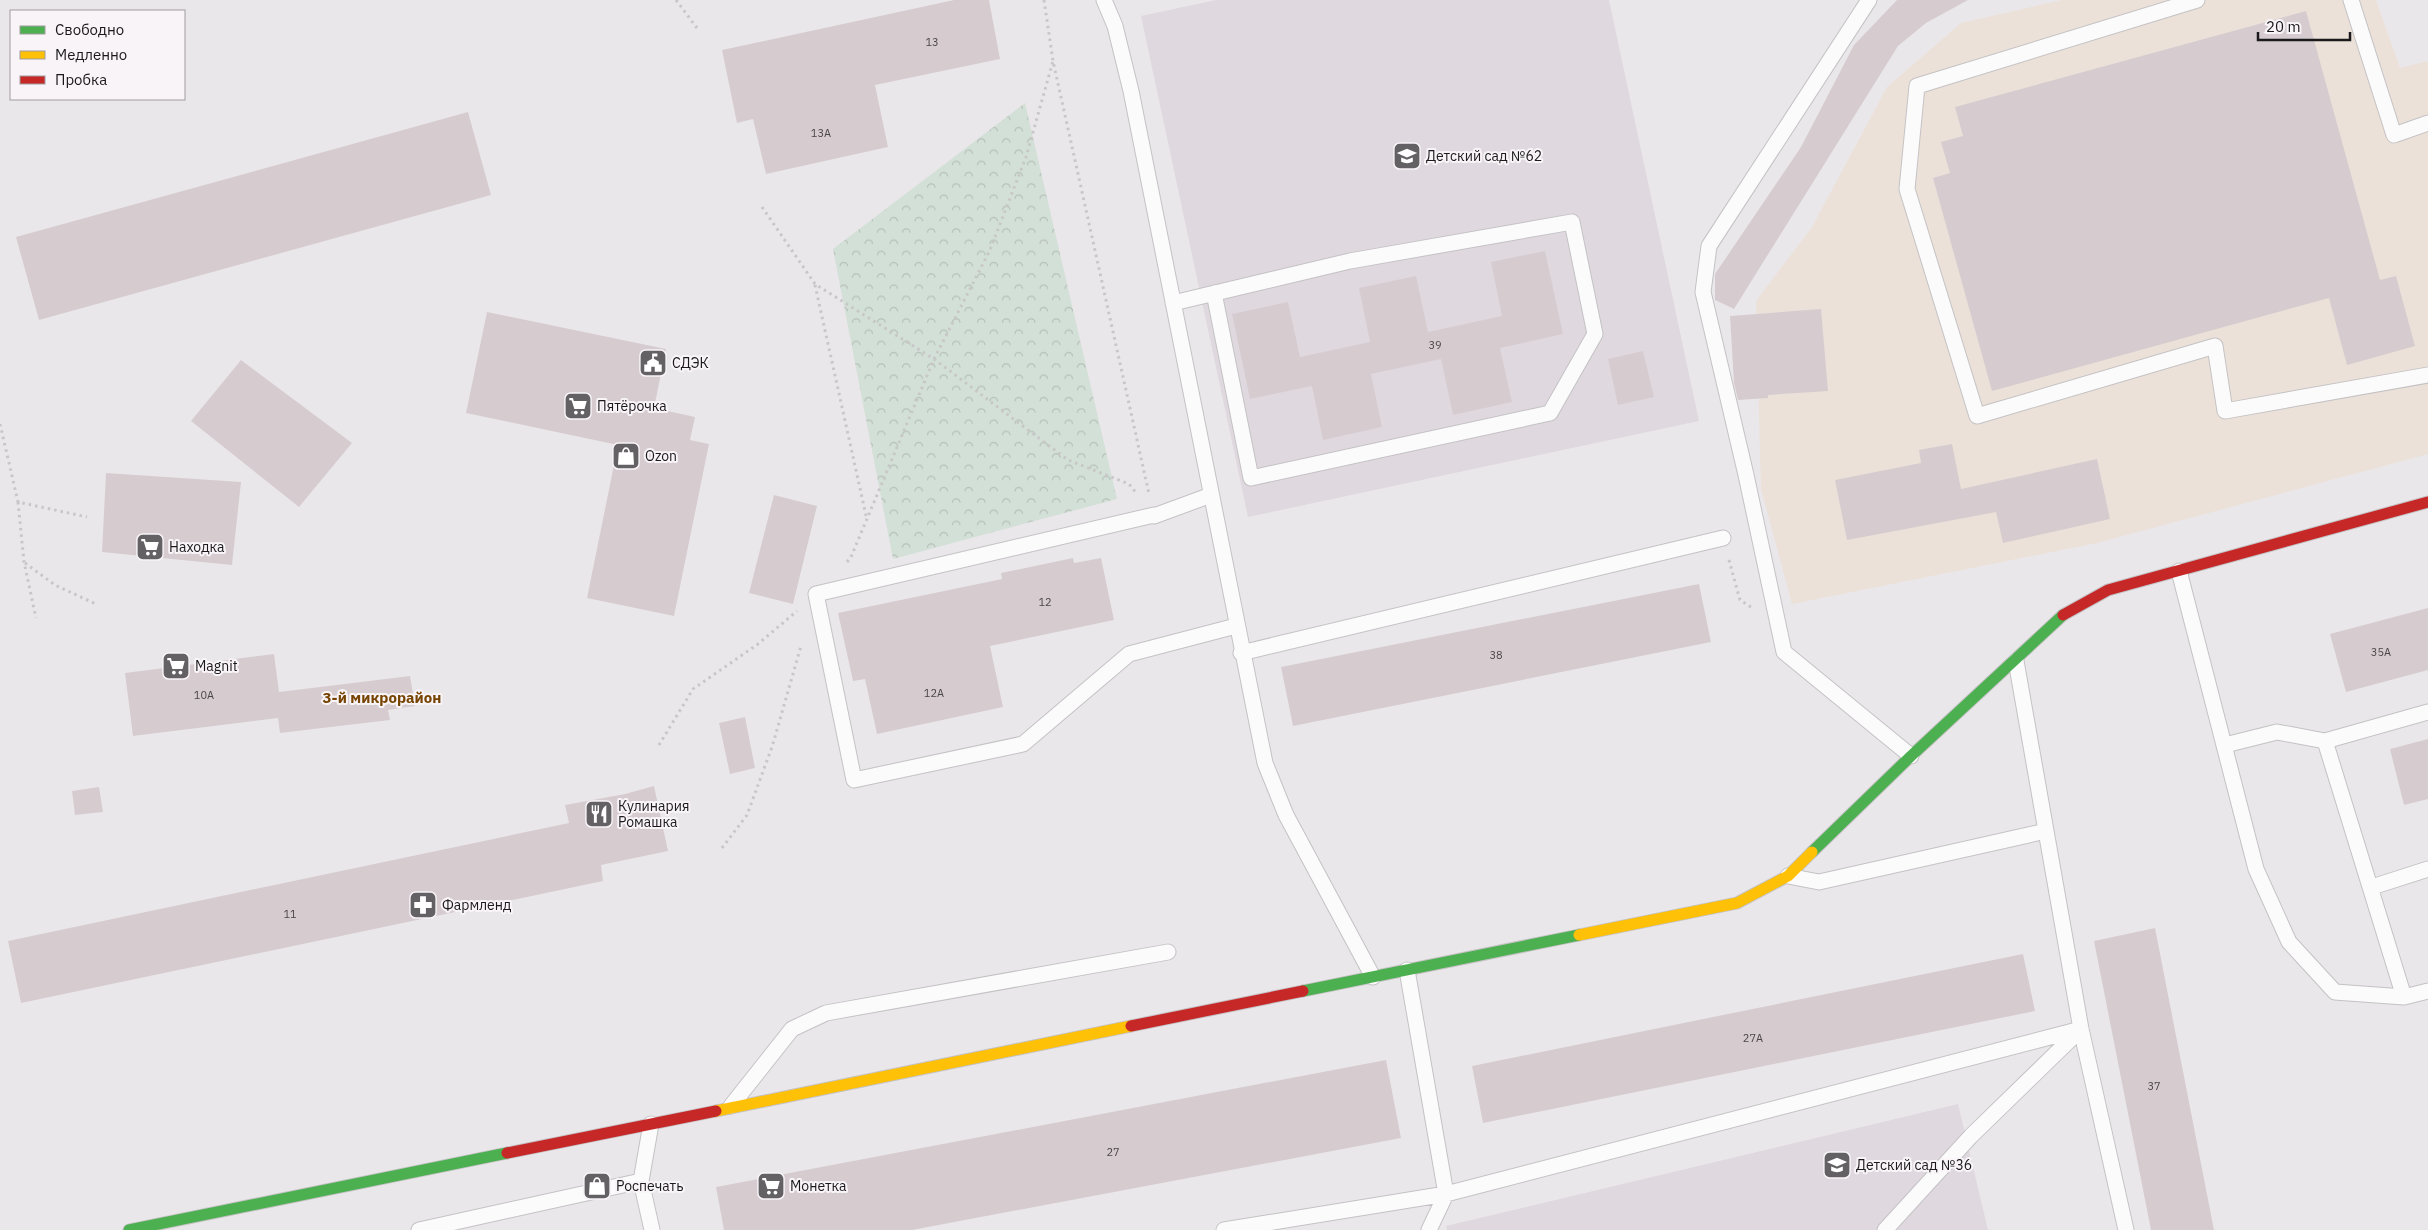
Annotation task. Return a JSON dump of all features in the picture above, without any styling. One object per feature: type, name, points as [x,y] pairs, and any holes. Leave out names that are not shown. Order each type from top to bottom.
[{"type":"street","points":[[129,1230],[1737,903],[1788,876],[1911,756],[2066,613],[2108,590],[2428,502]]},
{"type":"lane","points":[[1104,0],[1115,26],[1131,91],[1241,653],[1265,763],[1286,815],[1373,977]]},
{"type":"lane","points":[[1869,0],[1709,246],[1703,292],[1746,475],[1784,652],[1911,756]]},
{"type":"lane","points":[[2197,0],[1917,86],[1907,189],[1976,416],[2215,346],[2226,411],[2428,375]]},
{"type":"lane","points":[[2351,0],[2394,135],[2428,124]]},
{"type":"lane","points":[[1172,303],[1214,293],[1350,261],[1572,222],[1596,334],[1550,413],[1251,478],[1214,293]]},
{"type":"lane","points":[[1210,495],[1154,516],[816,594],[854,780],[1023,744],[1129,654],[1236,626]]},
{"type":"lane","points":[[1241,653],[1723,538]]},
{"type":"lane","points":[[2180,571],[2256,869],[2288,942],[2335,992],[2404,997],[2428,991]]},
{"type":"lane","points":[[2016,661],[2082,1029],[2126,1230]]},
{"type":"lane","points":[[2225,745],[2277,732],[2325,741],[2428,712]]},
{"type":"lane","points":[[2325,741],[2372,887],[2404,997]]},
{"type":"lane","points":[[1788,876],[1819,882],[2046,831]]},
{"type":"lane","points":[[2372,887],[2428,869]]},
{"type":"lane","points":[[730,1108],[792,1029],[826,1013],[1168,952]]},
{"type":"lane","points":[[1407,970],[1446,1194],[1429,1230]]},
{"type":"lane","points":[[1224,1230],[1446,1194],[2082,1029]]},
{"type":"lane","points":[[1885,1230],[1971,1136],[2082,1029]]},
{"type":"lane","points":[[650,1124],[641,1181],[652,1230]]},
{"type":"lane","points":[[419,1230],[641,1181]]},
{"type":"path","points":[[676,0],[697,28]]},
{"type":"path","points":[[1044,0],[1053,60],[1154,516]]},
{"type":"path","points":[[845,564],[851,557],[867,521],[934,359],[990,250],[1026,157],[1053,60]]},
{"type":"path","points":[[762,208],[814,284],[867,521]]},
{"type":"path","points":[[814,284],[934,359],[1068,460],[1129,484],[1154,516]]},
{"type":"path","points":[[0,424],[18,502],[24,562],[36,618]]},
{"type":"path","points":[[18,502],[88,517]]},
{"type":"path","points":[[1723,538],[1740,600],[1778,627]]},
{"type":"path","points":[[24,562],[55,585],[98,605]]},
{"type":"path","points":[[659,745],[693,689],[758,644],[816,594]]},
{"type":"path","points":[[722,848],[747,814],[772,747],[803,639]]},
{"type":"shaded area","name":"Детский сад №62","points":[[1216,0],[1609,0],[1699,421],[1248,517],[1141,16]]},
{"type":"shaded area","points":[[2062,0],[2376,0],[2400,68],[2428,61],[2428,454],[2097,543],[1792,604],[1761,489],[1756,301],[1812,227],[1887,87],[1961,23]]},
{"type":"shaded area","name":"Детский сад №36","points":[[1958,1104],[1988,1230],[1447,1230],[1446,1226]]},
{"type":"green space","points":[[1025,103],[1117,499],[893,559],[833,249]]},
{"type":"building","points":[[954,0],[989,0],[1000,59],[875,85],[888,147],[766,174],[753,119],[737,123],[722,50]]},
{"type":"building","points":[[1897,0],[1968,0],[1926,23],[1898,46],[1734,309],[1715,300],[1715,274],[1801,147],[1854,45]]},
{"type":"building","points":[[2306,11],[2380,280],[2396,276],[2415,346],[2347,365],[2329,298],[1992,391],[1933,178],[1950,173],[1941,142],[1963,136],[1955,107]]},
{"type":"building","points":[[468,112],[491,195],[39,320],[16,237]]},
{"type":"building","points":[[1545,251],[1563,334],[1500,348],[1512,402],[1453,415],[1441,359],[1371,374],[1382,427],[1323,440],[1312,386],[1250,399],[1232,314],[1288,302],[1300,357],[1370,342],[1359,288],[1416,276],[1428,332],[1502,316],[1491,262]]},
{"type":"building","points":[[1821,309],[1828,391],[1768,395],[1768,398],[1738,400],[1734,383],[1730,316]]},
{"type":"building","points":[[487,312],[666,349],[654,408],[695,417],[690,440],[709,444],[674,616],[587,598],[618,445],[466,413]]},
{"type":"building","points":[[1643,351],[1654,397],[1618,405],[1608,359]]},
{"type":"building","points":[[241,360],[352,443],[299,507],[191,421]]},
{"type":"building","points":[[1952,444],[1961,489],[2097,459],[2110,519],[2003,543],[1996,512],[1847,540],[1835,480],[1921,463],[1919,450]]},
{"type":"building","points":[[106,473],[241,482],[232,565],[102,552]]},
{"type":"building","points":[[774,495],[817,506],[793,604],[749,593]]},
{"type":"building","points":[[1073,558],[1074,563],[1101,558],[1114,620],[990,646],[1003,707],[877,734],[865,679],[853,681],[838,613],[1002,579],[1001,573]]},
{"type":"building","points":[[1699,584],[1711,642],[1293,726],[1281,667]]},
{"type":"building","points":[[2428,608],[2428,670],[2346,692],[2330,634]]},
{"type":"building","points":[[274,654],[279,692],[410,676],[415,706],[388,710],[390,720],[280,733],[278,718],[133,736],[125,673]]},
{"type":"building","points":[[745,717],[755,768],[730,774],[719,723]]},
{"type":"building","points":[[2428,739],[2428,799],[2404,805],[2390,749]]},
{"type":"building","points":[[654,786],[668,851],[601,865],[603,881],[21,1003],[8,941],[569,823],[565,805],[625,794]]},
{"type":"building","points":[[99,787],[103,812],[75,815],[72,791]]},
{"type":"building","points":[[2155,928],[2214,1230],[2151,1230],[2094,941]]},
{"type":"building","points":[[2023,954],[2035,1011],[1483,1123],[1472,1066]]},
{"type":"building","points":[[1386,1060],[1401,1138],[912,1230],[724,1230],[716,1187]]},
{"type":"traffic: fast","points":[[1812,852],[1911,756],[2063,615]]},
{"type":"traffic: fast","points":[[1303,991],[1579,935]]},
{"type":"traffic: fast","points":[[129,1230],[507,1153]]},
{"type":"traffic: slow","points":[[1579,935],[1737,903],[1788,876],[1812,852]]},
{"type":"traffic: slow","points":[[716,1111],[1131,1026]]},
{"type":"traffic: jam","points":[[2063,615],[2108,590],[2428,502]]},
{"type":"traffic: jam","points":[[1131,1026],[1303,991]]},
{"type":"traffic: jam","points":[[507,1153],[716,1111]]},
{"type":"place","name":"Детский сад №62","points":[[1407,156]]},
{"type":"place","name":"СДЭК","points":[[653,363]]},
{"type":"place","name":"Пятёрочка","points":[[578,406]]},
{"type":"place","name":"Ozon","points":[[626,456]]},
{"type":"place","name":"Находка","points":[[150,547]]},
{"type":"place","name":"Magnit","points":[[176,666]]},
{"type":"place","name":"Кулинария Ромашка","points":[[599,814]]},
{"type":"place","name":"Фармленд","points":[[423,905]]},
{"type":"place","name":"Детский сад №36","points":[[1837,1165]]},
{"type":"place","name":"Роспечать","points":[[597,1186]]},
{"type":"place","name":"Монетка","points":[[771,1186]]},
{"type":"district","name":"3-й микрорайон","points":[[382,698]]}]
